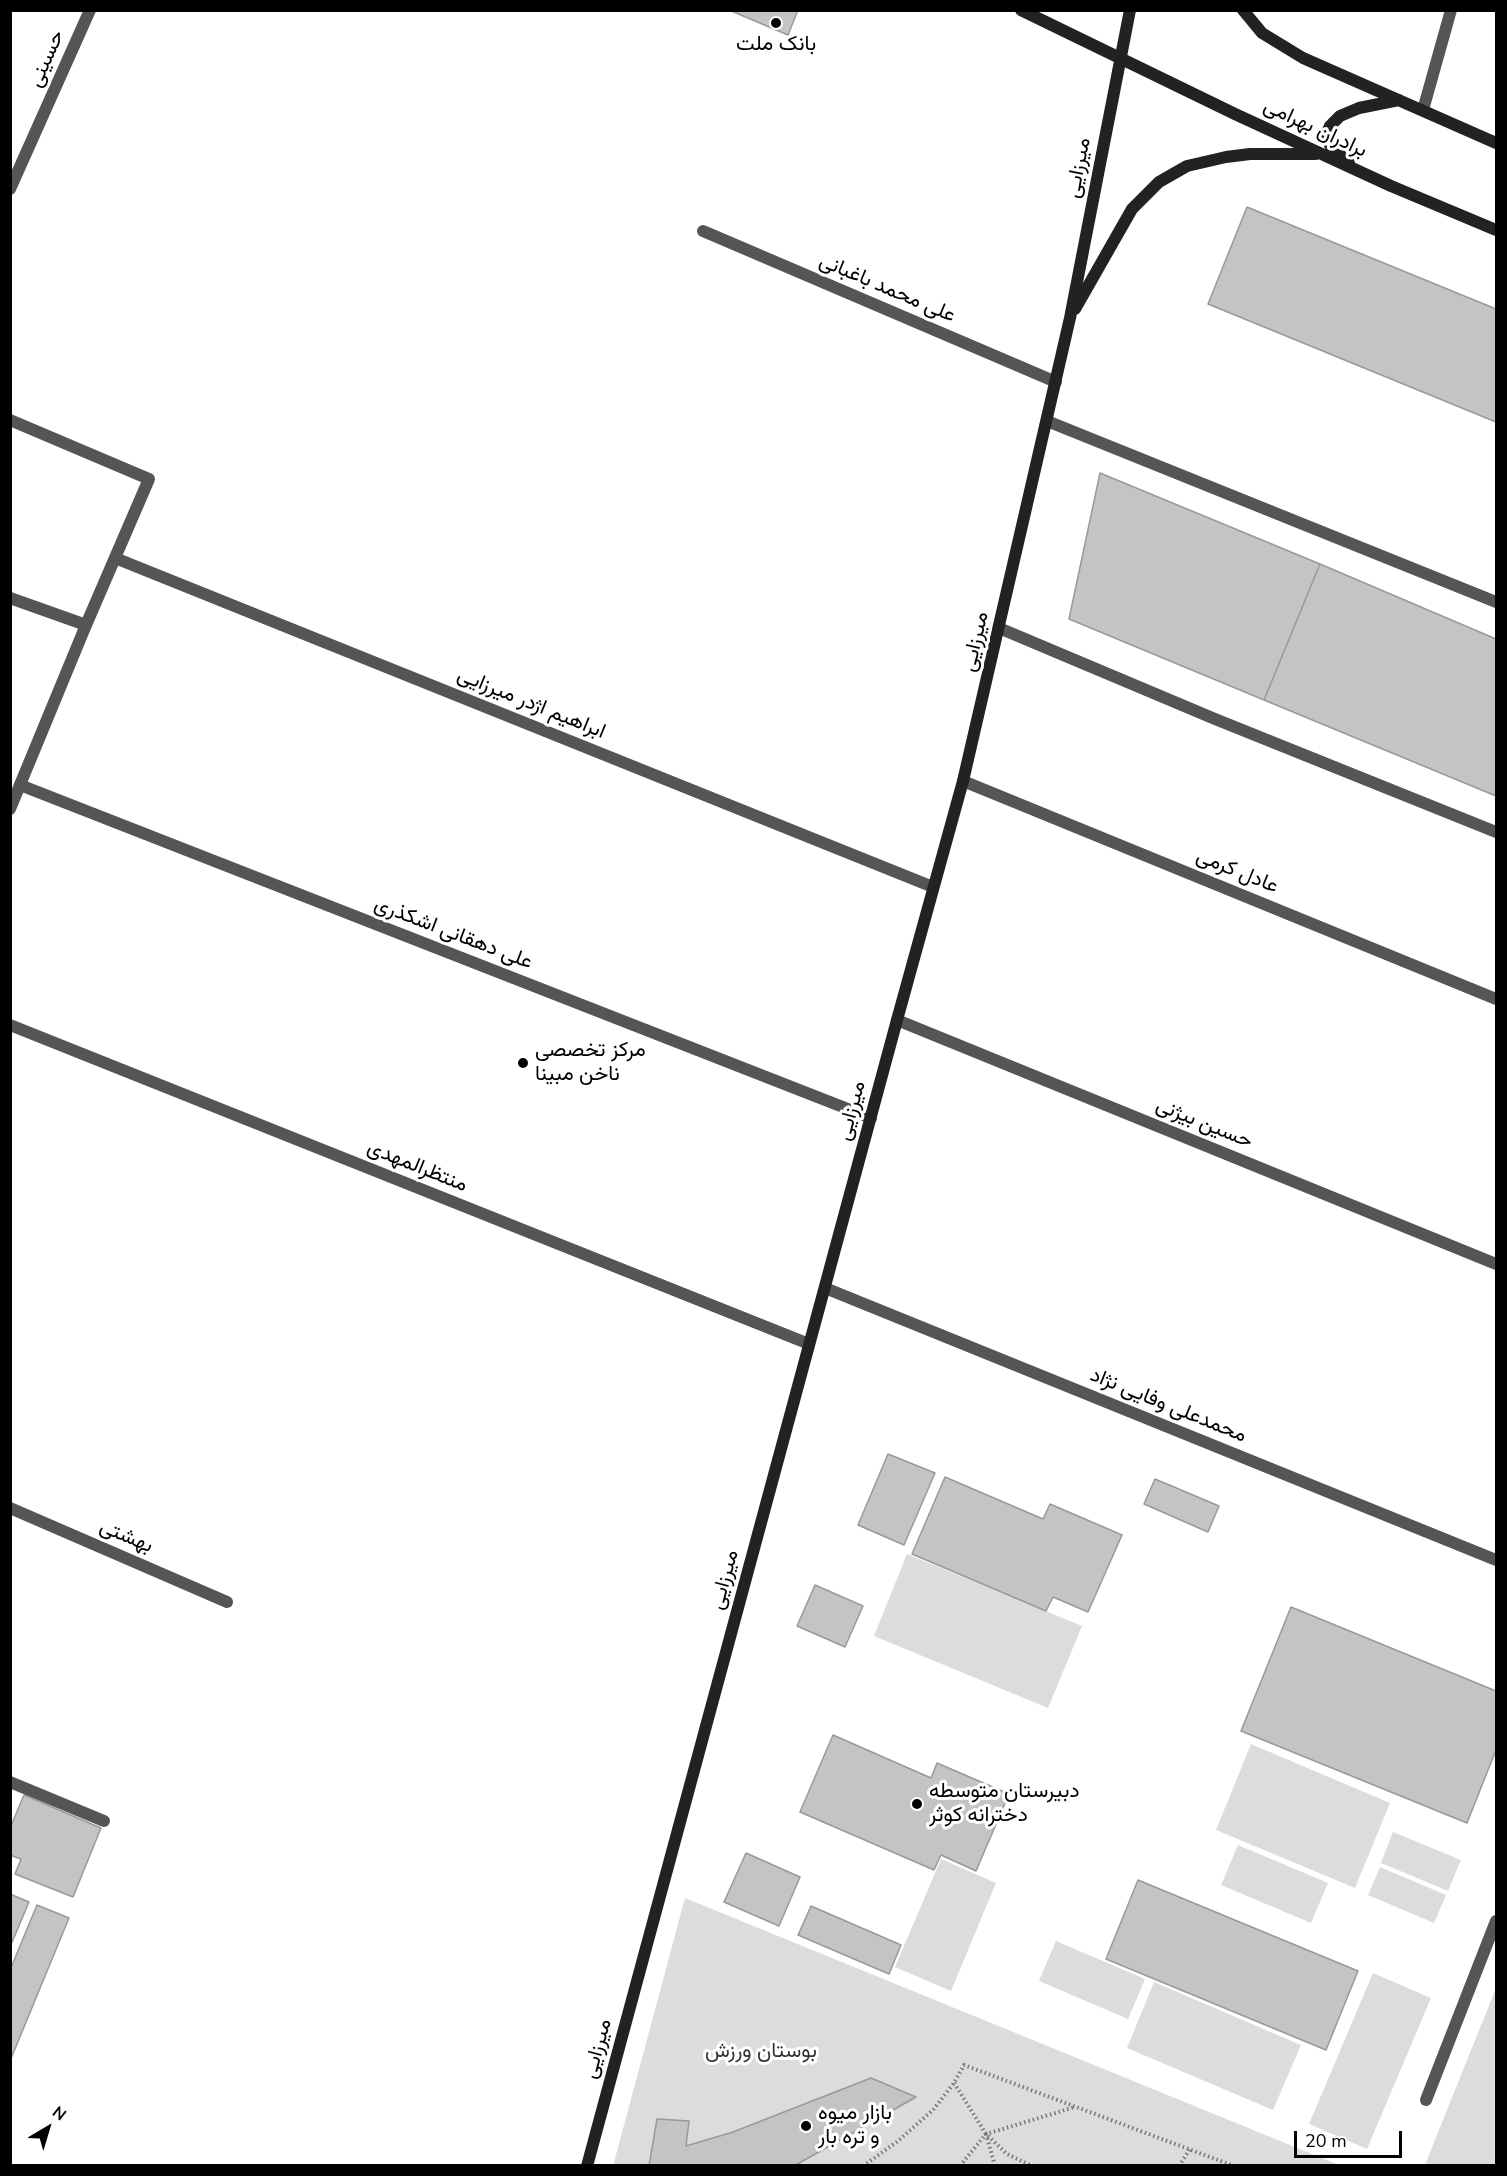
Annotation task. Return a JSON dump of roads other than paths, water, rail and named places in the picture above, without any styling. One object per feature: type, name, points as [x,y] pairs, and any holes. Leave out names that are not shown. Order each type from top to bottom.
[{"type":"main road","name":"برادران بهرامی","points":[[1021,10],[1321,154],[1497,230]]},
{"type":"main road","name":"میرزایی","points":[[586,2166],[963,781],[1070,318],[1130,10]]},
{"type":"main road","points":[[1243,10],[1262,33],[1303,58],[1497,143]]},
{"type":"main road","points":[[1357,170],[1330,145],[1326,135],[1330,126],[1340,116],[1359,108],[1399,100]]},
{"type":"main road","points":[[1070,318],[1132,209],[1159,182],[1187,166],[1226,157],[1250,154],[1321,154]]},
{"type":"street","name":"حسینی","points":[[10,189],[90,10]]},
{"type":"street","points":[[1423,110],[1451,10]]},
{"type":"street","name":"علی محمد باغبانی","points":[[703,231],[1056,382]]},
{"type":"street","points":[[10,420],[149,479],[10,809]]},
{"type":"street","points":[[1047,421],[1497,602]]},
{"type":"street","name":"ابراهیم اژدر میرزایی","points":[[115,558],[933,887]]},
{"type":"street","points":[[10,598],[86,625]]},
{"type":"street","points":[[999,628],[1215,719],[1497,832]]},
{"type":"street","name":"عادل کرمی","points":[[963,781],[1497,999]]},
{"type":"street","name":"علی دهقانی اشکذری","points":[[20,785],[871,1118]]},
{"type":"street","name":"حسین بیژنی","points":[[897,1020],[1497,1264]]},
{"type":"street","name":"منتظرالمهدی","points":[[10,1026],[809,1344]]},
{"type":"street","name":"محمدعلی وفایی نژاد","points":[[825,1288],[1497,1560]]},
{"type":"street","name":"بهشتی","points":[[10,1508],[227,1602]]},
{"type":"street","points":[[10,1782],[104,1821]]},
{"type":"street","points":[[1426,2100],[1497,1921]]},
{"type":"place","name":"بانک ملت","points":[[776,23]]},
{"type":"place","name":"مرکز تخصصی ناخن مبینا","points":[[523,1063]]},
{"type":"place","name":"دبیرستان متوسطه دخترانه کوثر","points":[[917,1804]]},
{"type":"place","name":"بازار میوه و تره بار","points":[[806,2126]]},
{"type":"park label","name":"بوستان ورزش","points":[[761,2052]]}]
